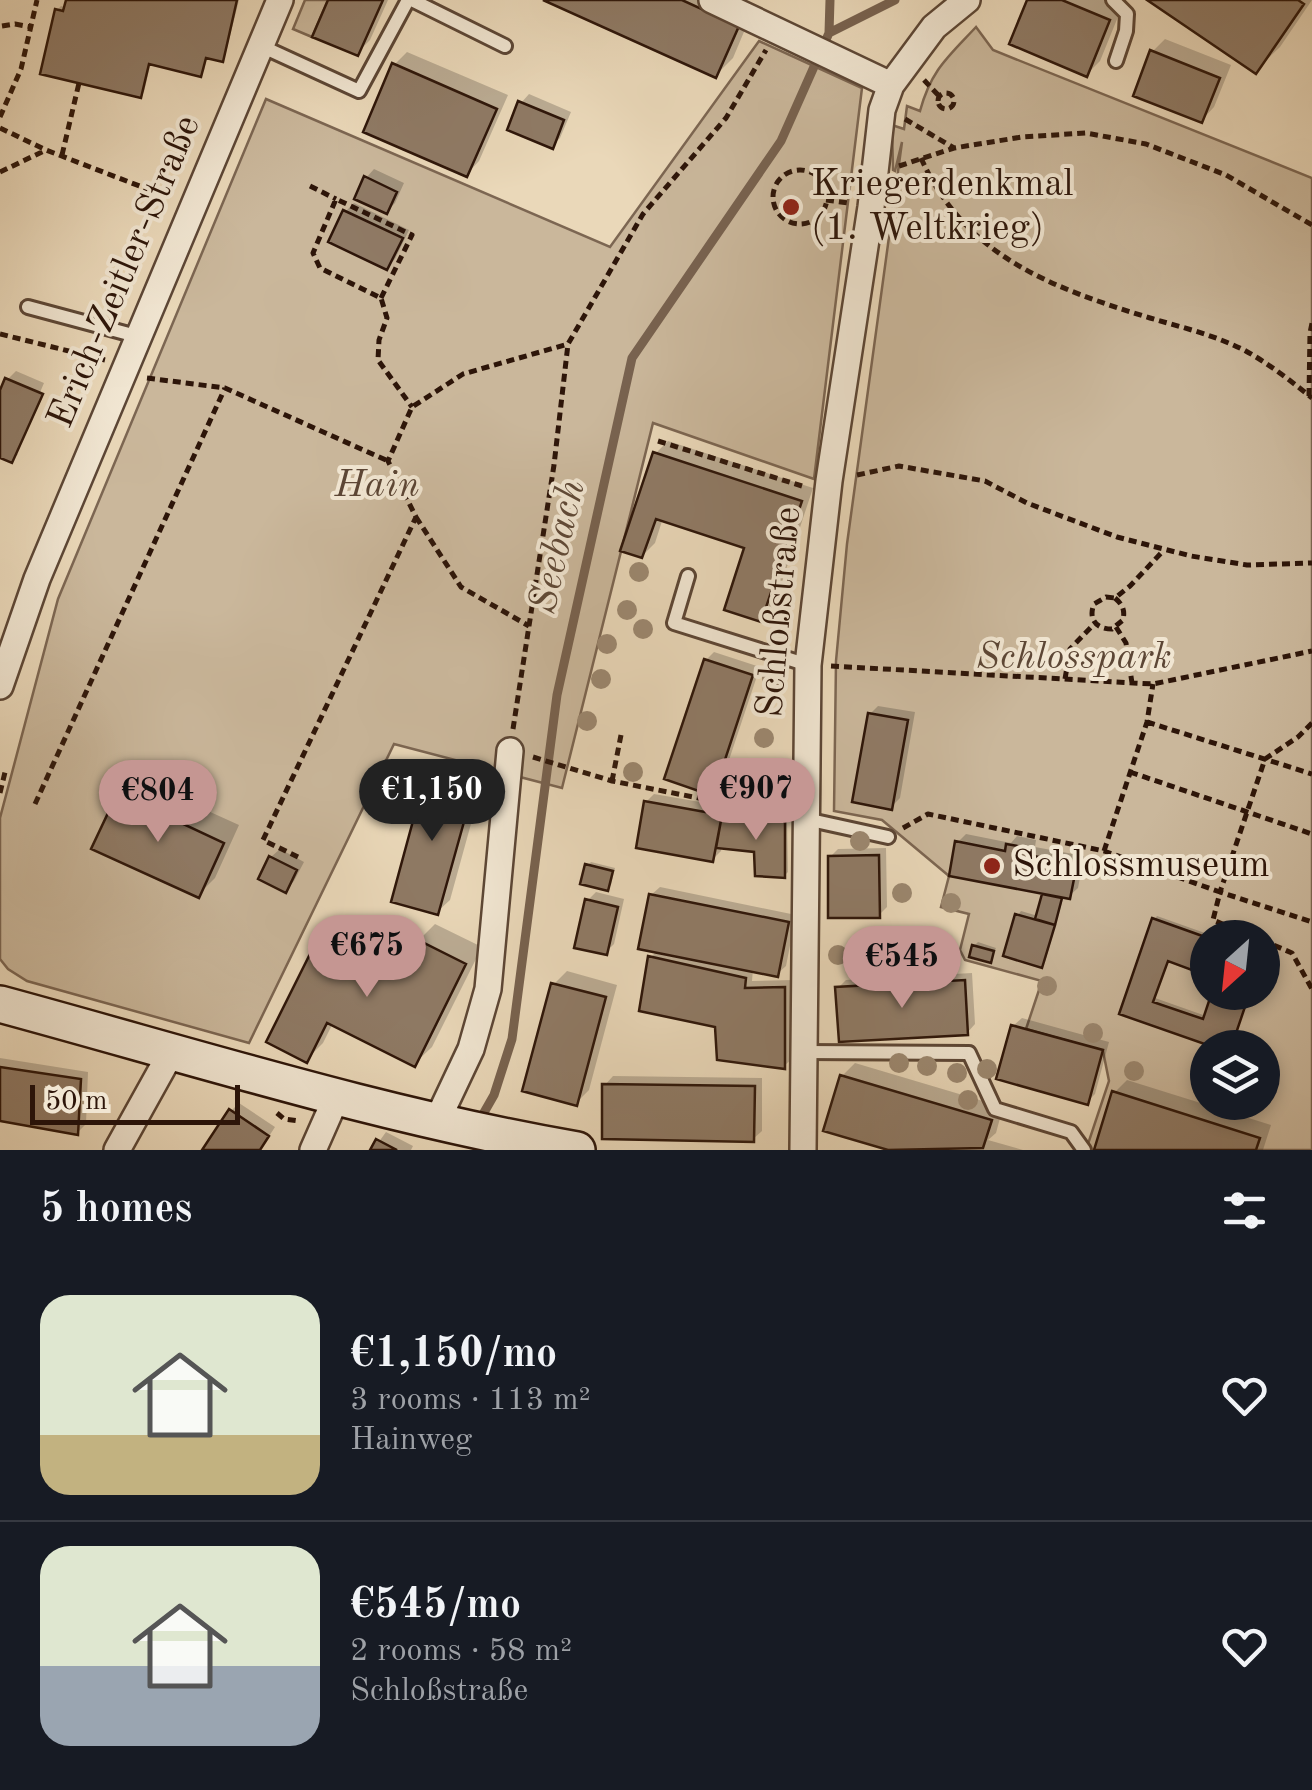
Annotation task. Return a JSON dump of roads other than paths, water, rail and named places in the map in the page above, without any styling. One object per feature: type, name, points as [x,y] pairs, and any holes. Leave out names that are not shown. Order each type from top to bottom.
[{"type":"main road","points":[[0,980],[40,1015]]},
{"type":"main road","points":[[0,1004],[509,1142],[577,1150]]},
{"type":"street","name":"Erich-Zeitler-Straße","points":[[0,686],[37,579],[280,0]]},
{"type":"street","points":[[712,0],[892,86]]},
{"type":"street","name":"Schloßstraße","points":[[803,1150],[808,665],[829,481],[882,110],[892,86],[934,27],[968,0]]},
{"type":"street","points":[[445,1124],[488,989],[510,751]]},
{"type":"street","points":[[118,1150],[172,1052]]},
{"type":"street","points":[[314,1150],[336,1098]]},
{"type":"lane","points":[[261,46],[359,91],[410,0],[505,46]]},
{"type":"lane","points":[[1113,0],[1127,14],[1116,61]]},
{"type":"lane","points":[[28,307],[140,337]]},
{"type":"lane","points":[[688,576],[674,623],[808,665]]},
{"type":"lane","points":[[806,819],[888,837]]},
{"type":"lane","points":[[806,1052],[969,1053],[995,1109],[1071,1132],[1084,1150]]},
{"type":"waterway","name":"Seebach","points":[[478,1123],[494,1095],[512,1039],[557,695],[632,358],[781,141],[829,33],[830,0]]},
{"type":"waterway","points":[[829,33],[895,0]]},
{"type":"place","name":"Kriegerdenkmal (1. Weltkrieg)","points":[[791,207]]},
{"type":"place","name":"Schlossmuseum","points":[[992,866]]},
{"type":"park label","name":"Hain","points":[[377,486]]},
{"type":"park label","name":"Schlosspark","points":[[1074,658]]}]
